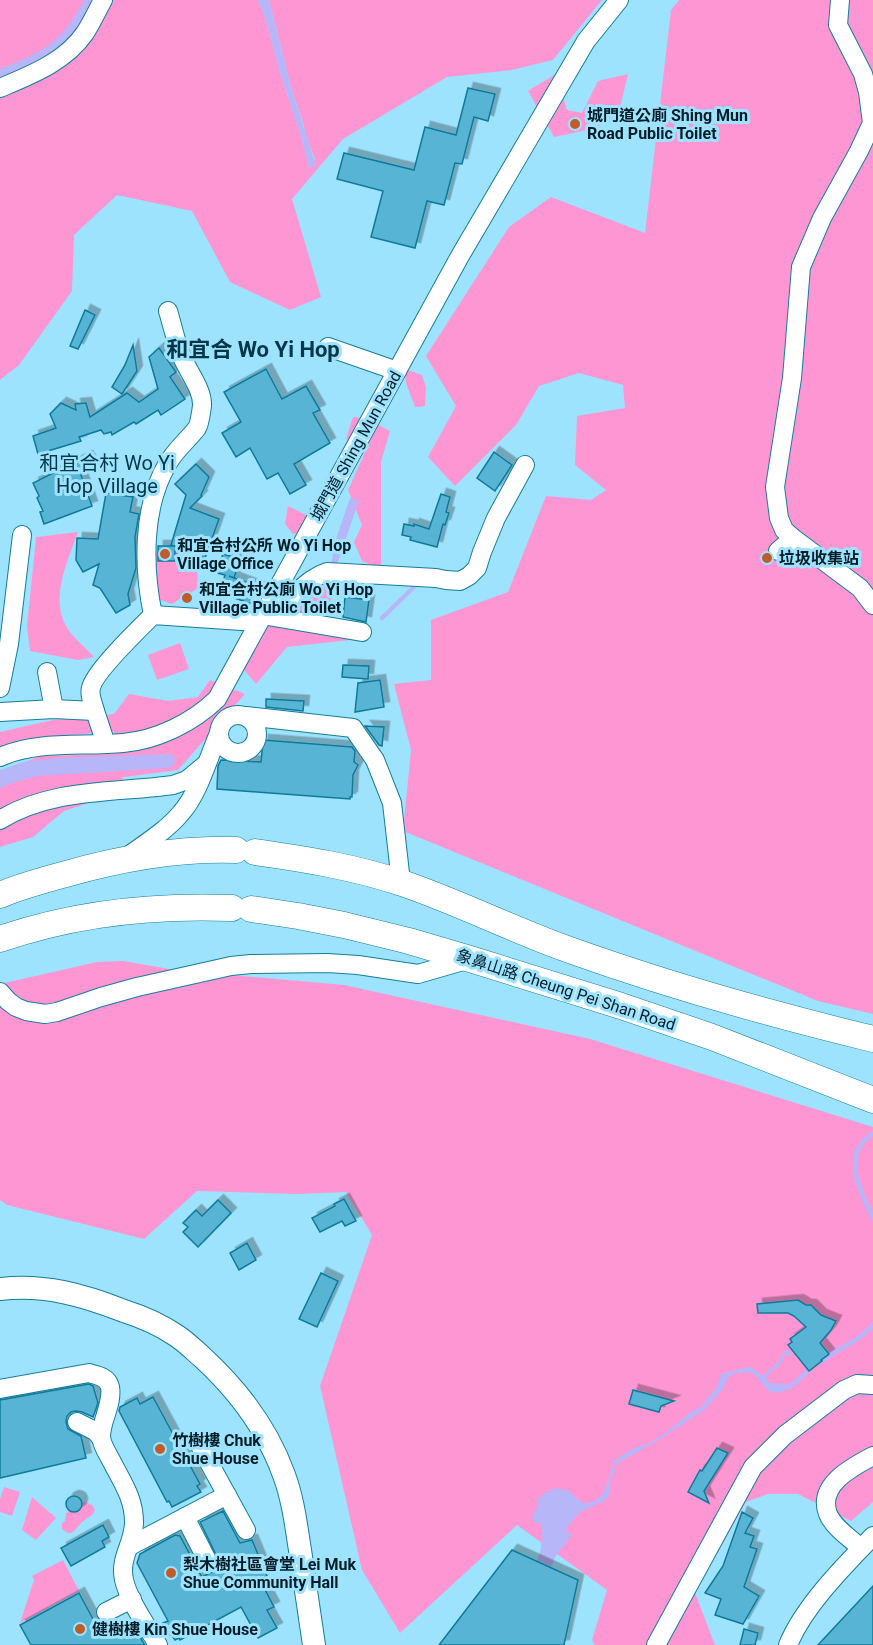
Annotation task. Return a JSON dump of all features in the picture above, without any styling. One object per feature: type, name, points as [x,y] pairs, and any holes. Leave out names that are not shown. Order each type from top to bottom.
[{"type":"highway","points":[[0,895],[44,880],[124,859],[184,850],[245,851],[302,858],[400,882],[564,948],[614,965],[744,1006],[873,1039]]},
{"type":"highway","name":"象鼻山路 Cheung Pei Shan Road","points":[[0,939],[54,923],[135,910],[174,907],[274,912],[344,925],[409,941],[621,1006],[712,1037],[873,1100]]},
{"type":"main road","points":[[0,1289],[13,1287],[75,1293],[134,1314],[179,1337],[234,1389],[261,1424],[285,1476],[296,1519],[314,1645]]},
{"type":"street","points":[[0,88],[44,69],[62,57],[84,34],[103,0]]},
{"type":"street","name":"城門道 Shing Mun Road","points":[[0,757],[37,747],[106,744],[152,737],[195,717],[217,699],[460,256],[586,40],[619,0]]},
{"type":"street","points":[[840,0],[838,25],[868,92],[872,123],[822,218],[801,267],[792,378],[775,487],[779,518],[784,530],[860,588],[873,605]]},
{"type":"street","points":[[153,615],[146,562],[151,512],[166,465],[198,426],[202,404],[198,389],[182,358],[168,311]]},
{"type":"street","points":[[328,347],[397,370]]},
{"type":"street","points":[[262,616],[279,607],[312,579],[327,572],[460,581],[469,576],[477,568],[496,518],[525,465]]},
{"type":"street","points":[[0,688],[9,644],[22,535]]},
{"type":"street","points":[[778,551],[793,538]]},
{"type":"street","points":[[106,744],[90,693],[93,683],[116,653],[153,615],[262,616],[362,632]]},
{"type":"street","points":[[47,672],[54,709]]},
{"type":"street","points":[[208,708],[221,728],[222,745],[232,753],[238,754],[255,744],[257,731],[255,725],[246,716]]},
{"type":"street","points":[[0,712],[54,709],[95,711]]},
{"type":"street","points":[[124,859],[167,827],[182,812],[197,787],[221,728],[234,716],[246,716],[353,728],[375,760],[392,803],[400,882]]},
{"type":"street","points":[[0,820],[31,805],[65,796],[173,785],[187,780],[205,765]]},
{"type":"street","points":[[0,992],[16,1007],[45,1014],[137,987],[231,966],[327,963],[418,974],[470,959]]},
{"type":"street","points":[[0,1389],[89,1373],[100,1376],[107,1380],[111,1389],[101,1438]]},
{"type":"street","points":[[656,1645],[753,1467],[785,1435],[844,1390],[857,1384],[873,1385]]},
{"type":"street","points":[[77,1422],[95,1431],[101,1438],[131,1498],[134,1523],[130,1546],[124,1557],[124,1580],[158,1645]]},
{"type":"street","points":[[201,1448],[246,1530]]},
{"type":"street","points":[[788,1645],[800,1622],[820,1595],[867,1542],[840,1529],[829,1515],[826,1502],[827,1493],[833,1482],[873,1456]]},
{"type":"street","points":[[130,1546],[227,1495]]},
{"type":"street","points":[[185,1517],[206,1558]]},
{"type":"street","points":[[106,1612],[132,1599]]},
{"type":"shaded area","points":[[0,0],[258,0],[309,167],[315,159],[291,87],[269,0],[602,0],[553,60],[512,70],[447,77],[343,139],[292,199],[321,297],[290,310],[230,282],[192,211],[117,195],[74,235],[72,291],[19,365],[0,380]]},
{"type":"shaded area","points":[[679,0],[873,0],[873,1014],[818,1001],[403,831],[411,750],[394,684],[431,680],[431,620],[508,592],[546,496],[591,500],[606,490],[575,465],[577,416],[625,408],[623,385],[579,373],[539,386],[516,425],[455,486],[428,457],[456,406],[426,356],[509,227],[551,197],[645,233],[671,10]]},
{"type":"shaded area","points":[[556,74],[567,110],[582,113],[598,81],[628,74],[617,120],[554,137],[528,91]]},
{"type":"shaded area","points":[[405,369],[422,375],[426,387],[425,406],[415,407],[406,383]]},
{"type":"shaded area","points":[[353,417],[364,418],[390,431],[381,462],[381,570],[362,561],[354,542],[362,525],[348,490],[366,448],[346,439]]},
{"type":"shaded area","points":[[288,506],[306,515],[318,531],[293,534],[285,524]]},
{"type":"shaded area","points":[[78,532],[62,579],[60,603],[68,630],[94,657],[78,660],[30,651],[27,626],[36,537]]},
{"type":"shaded area","points":[[196,552],[198,588],[172,604],[140,593],[145,553]]},
{"type":"shaded area","points":[[327,580],[339,589],[318,616],[344,625],[350,640],[287,647],[256,684],[239,664],[272,612],[281,615]]},
{"type":"shaded area","points":[[180,643],[189,669],[157,680],[148,655]]},
{"type":"shaded area","points":[[210,680],[245,694],[178,770],[124,777],[104,798],[64,811],[33,837],[0,847],[0,773],[40,756],[112,754],[114,731],[24,740],[0,756],[0,732],[53,720],[114,714],[129,694],[168,701],[198,697]]},
{"type":"shaded area","points":[[123,961],[175,970],[344,985],[590,1039],[873,1127],[873,1502],[851,1521],[798,1494],[768,1494],[746,1502],[695,1593],[715,1645],[595,1645],[592,1640],[607,1590],[517,1525],[400,1633],[362,1570],[320,1386],[372,1235],[346,1192],[299,1194],[197,1191],[144,1239],[7,1205],[0,1200],[0,984],[97,962]]},
{"type":"shaded area","points":[[4,1487],[20,1492],[12,1516],[0,1512],[0,1499]]},
{"type":"shaded area","points":[[32,1497],[56,1518],[36,1540],[22,1530]]},
{"type":"shaded area","points":[[85,1502],[92,1505],[95,1510],[93,1514],[72,1533],[62,1529],[62,1523],[69,1510],[75,1512]]},
{"type":"shaded area","points":[[63,1560],[79,1591],[20,1623],[34,1580],[32,1576]]},
{"type":"water","points":[[84,0],[100,0],[68,45],[0,84],[0,69],[50,44],[67,27]]},
{"type":"water","points":[[258,0],[269,0],[291,87],[316,166],[309,168]]},
{"type":"water","points":[[350,498],[359,500],[342,550],[344,551],[337,564],[331,563],[333,556],[331,548],[333,548]]},
{"type":"water","points":[[171,754],[176,760],[170,768],[37,776],[0,788],[0,770],[23,762],[58,758]]},
{"type":"water","points":[[787,1350],[792,1353],[790,1356],[785,1354],[782,1363],[766,1379],[770,1383],[786,1384],[784,1391],[775,1393],[769,1390],[750,1373],[741,1372],[729,1376],[723,1389],[704,1410],[616,1464],[609,1482],[609,1495],[606,1500],[580,1512],[568,1526],[566,1531],[572,1535],[555,1557],[551,1567],[537,1561],[541,1549],[542,1525],[534,1522],[532,1518],[539,1503],[536,1501],[545,1493],[558,1488],[569,1491],[581,1502],[595,1501],[602,1495],[614,1461],[634,1448],[663,1435],[701,1407],[717,1387],[721,1374],[748,1367],[763,1376]]},
{"type":"building","points":[[468,88],[495,94],[488,121],[474,117],[462,164],[455,163],[444,205],[427,201],[415,248],[371,237],[383,191],[337,179],[344,153],[414,170],[425,127],[456,135]]},
{"type":"building","points":[[85,310],[95,315],[78,349],[70,346]]},
{"type":"building","points":[[133,345],[137,371],[122,394],[112,387]]},
{"type":"building","points":[[159,348],[176,372],[170,377],[185,399],[161,415],[158,410],[112,435],[111,432],[104,434],[101,430],[79,437],[81,441],[38,454],[33,436],[56,428],[50,414],[61,403],[76,410],[75,404],[86,403],[90,417],[127,393],[139,402],[158,389],[149,357]]},
{"type":"building","points":[[266,369],[282,399],[306,386],[320,410],[313,413],[330,443],[294,464],[306,485],[290,494],[278,473],[267,479],[250,448],[236,457],[222,433],[241,422],[224,392]]},
{"type":"building","points":[[494,452],[512,465],[495,491],[477,478]]},
{"type":"building","points":[[87,456],[94,468],[81,475],[92,506],[44,524],[40,512],[43,511],[37,498],[39,496],[33,483]]},
{"type":"building","points":[[196,464],[209,477],[202,496],[190,508],[219,519],[205,558],[175,546],[175,561],[158,561],[158,546],[174,546],[171,545],[186,495],[175,484]]},
{"type":"building","points":[[106,493],[133,497],[130,512],[139,514],[135,537],[136,568],[128,594],[130,605],[116,613],[100,588],[93,585],[99,564],[83,572],[76,560],[77,538],[98,539]]},
{"type":"building","points":[[441,494],[450,497],[446,512],[449,513],[445,525],[443,524],[437,547],[410,540],[411,537],[402,535],[404,524],[414,526],[414,524],[429,529]]},
{"type":"building","points":[[223,554],[240,559],[234,578],[261,588],[252,604],[220,593],[225,575],[217,573]]},
{"type":"building","points":[[345,597],[369,600],[366,622],[343,617]]},
{"type":"building","points":[[343,665],[369,666],[368,679],[342,677]]},
{"type":"building","points":[[380,680],[384,707],[355,712],[358,683]]},
{"type":"building","points":[[266,699],[304,701],[303,711],[266,707]]},
{"type":"building","points":[[365,726],[384,727],[382,746],[379,745]]},
{"type":"building","points":[[263,740],[352,747],[355,751],[354,762],[358,765],[353,775],[352,797],[350,799],[217,789],[218,766],[221,760],[261,762]]},
{"type":"building","points":[[344,1199],[356,1221],[345,1226],[342,1221],[320,1232],[312,1218]]},
{"type":"building","points":[[218,1200],[231,1213],[198,1247],[183,1232],[188,1227],[183,1223],[196,1210],[202,1216]]},
{"type":"building","points":[[247,1243],[256,1260],[239,1270],[230,1253]]},
{"type":"building","points":[[321,1273],[338,1281],[317,1327],[299,1319]]},
{"type":"building","points":[[798,1300],[811,1305],[821,1315],[836,1321],[820,1343],[829,1354],[809,1371],[788,1345],[792,1342],[790,1339],[806,1327],[788,1313],[758,1313],[757,1304]]},
{"type":"building","points":[[89,1384],[93,1386],[98,1403],[93,1417],[76,1411],[67,1416],[66,1422],[68,1429],[81,1436],[86,1458],[0,1478],[0,1400]]},
{"type":"building","points":[[633,1390],[674,1401],[661,1406],[659,1412],[629,1404]]},
{"type":"building","name":"竹樹樓 Chuk Shue House","points":[[153,1397],[200,1484],[197,1486],[201,1492],[172,1507],[169,1501],[167,1502],[119,1411],[120,1407],[137,1398],[140,1404]]},
{"type":"building","points":[[717,1448],[728,1453],[704,1491],[709,1503],[688,1492],[700,1470],[702,1471]]},
{"type":"building","points":[[74,1496],[80,1498],[82,1504],[80,1510],[74,1512],[68,1510],[66,1504],[68,1498]]},
{"type":"building","points":[[223,1511],[240,1543],[252,1540],[267,1576],[260,1580],[274,1607],[267,1610],[277,1628],[258,1638],[241,1607],[180,1640],[179,1638],[175,1640],[171,1634],[169,1635],[163,1623],[168,1621],[137,1563],[140,1554],[175,1535],[180,1536],[202,1577],[222,1567],[200,1522]]},
{"type":"building","points":[[742,1512],[753,1518],[745,1533],[754,1536],[750,1547],[757,1549],[744,1587],[759,1596],[743,1624],[715,1615],[721,1599],[705,1593],[723,1566]]},
{"type":"building","points":[[103,1525],[109,1537],[102,1541],[105,1547],[71,1566],[61,1548]]},
{"type":"building","points":[[512,1550],[578,1580],[564,1645],[439,1645]]},
{"type":"building","points":[[873,1586],[873,1645],[818,1645]]},
{"type":"building","points":[[79,1593],[100,1632],[111,1636],[132,1625],[145,1645],[31,1645],[20,1625]]},
{"type":"building","points":[[744,1629],[758,1633],[755,1645],[740,1645]]},
{"type":"waterway","points":[[382,618],[417,584]]},
{"type":"waterway","points":[[873,1133],[862,1143],[855,1161],[857,1181],[873,1218]]},
{"type":"waterway","points":[[822,1361],[862,1336],[873,1325]]},
{"type":"waterway","points":[[781,1389],[791,1386],[808,1371]]},
{"type":"place","name":"城門道公廁 Shing Mun Road Public Toilet","points":[[575,124]]},
{"type":"place","name":"和宜合村公所 Wo Yi Hop Village Office","points":[[165,554]]},
{"type":"place","name":"垃圾收集站","points":[[767,558]]},
{"type":"place","name":"和宜合村公廁 Wo Yi Hop Village Public Toilet","points":[[187,598]]},
{"type":"place","name":"竹樹樓 Chuk Shue House","points":[[160,1449]]},
{"type":"place","name":"梨木樹社區會堂 Lei Muk Shue Community Hall","points":[[171,1573]]},
{"type":"place","name":"健樹樓 Kin Shue House","points":[[80,1629]]},
{"type":"district","name":"和宜合 Wo Yi Hop","points":[[253,349]]},
{"type":"district","name":"和宜合村 Wo Yi Hop Village","points":[[107,474]]}]
